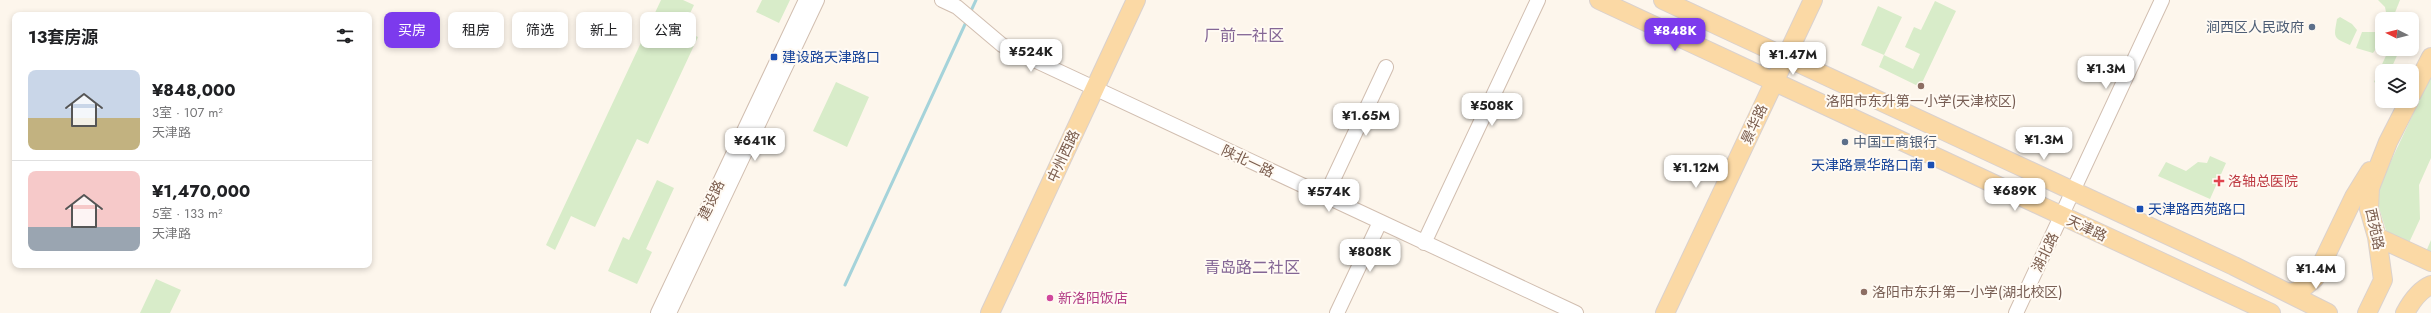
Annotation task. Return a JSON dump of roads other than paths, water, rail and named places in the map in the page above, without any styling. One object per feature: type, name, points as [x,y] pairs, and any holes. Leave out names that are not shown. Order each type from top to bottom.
[{"type":"main road","name":"中州西路","points":[[1000,313],[1098,91],[1136,0]]},
{"type":"main road","name":"中州西路","points":[[990,313],[1098,91],[1145,0]]},
{"type":"main road","name":"天津路","points":[[1599,0],[2271,313]]},
{"type":"main road","name":"景华路","points":[[1665,313],[1780,55],[1799,0]]},
{"type":"main road","name":"景华路","points":[[1780,55],[1813,0]]},
{"type":"main road","name":"天津路","points":[[1672,2],[1780,55],[2290,293],[2328,313]]},
{"type":"main road","points":[[2419,80],[2431,57]]},
{"type":"main road","name":"景华路","points":[[1655,313],[1769,79]]},
{"type":"main road","name":"西苑路","points":[[2367,313],[2382,280],[2377,237],[2369,209],[2370,188],[2388,142],[2405,108]]},
{"type":"main road","points":[[2290,293],[2302,289],[2315,278],[2354,198],[2388,142]]},
{"type":"main road","points":[[2377,237],[2431,262]]},
{"type":"main road","points":[[2405,313],[2410,303],[2425,287],[2431,285]]},
{"type":"street","name":"建设路","points":[[658,313],[806,0]]},
{"type":"street","name":"建设路","points":[[669,313],[817,0]]},
{"type":"street","name":"陕北一路","points":[[942,0],[957,7],[1002,45],[1576,313]]},
{"type":"street","points":[[1424,243],[1538,0]]},
{"type":"street","name":"湖北路","points":[[2016,313],[2162,0]]},
{"type":"street","points":[[1325,196],[1386,67]]},
{"type":"street","points":[[1337,313],[1380,222]]},
{"type":"waterway","points":[[970,13],[976,0]]},
{"type":"waterway","points":[[845,285],[967,20]]},
{"type":"place","name":"涧西区人民政府","points":[[2312,27]]},
{"type":"place","name":"建设路天津路口","points":[[774,57]]},
{"type":"place","name":"洛阳市东升第一小学(天津校区)","points":[[1921,86]]},
{"type":"place","name":"中国工商银行","points":[[1845,142]]},
{"type":"place","name":"天津路景华路口南","points":[[1931,165]]},
{"type":"place","name":"洛轴总医院","points":[[2219,181]]},
{"type":"place","name":"天津路西苑路口","points":[[2140,209]]},
{"type":"place","name":"洛阳市东升第一小学(湖北校区)","points":[[1864,292]]},
{"type":"place","name":"新洛阳饭店","points":[[1050,298]]},
{"type":"district","name":"厂前一社区","points":[[1244,35]]},
{"type":"district","name":"青岛路二社区","points":[[1252,267]]}]
